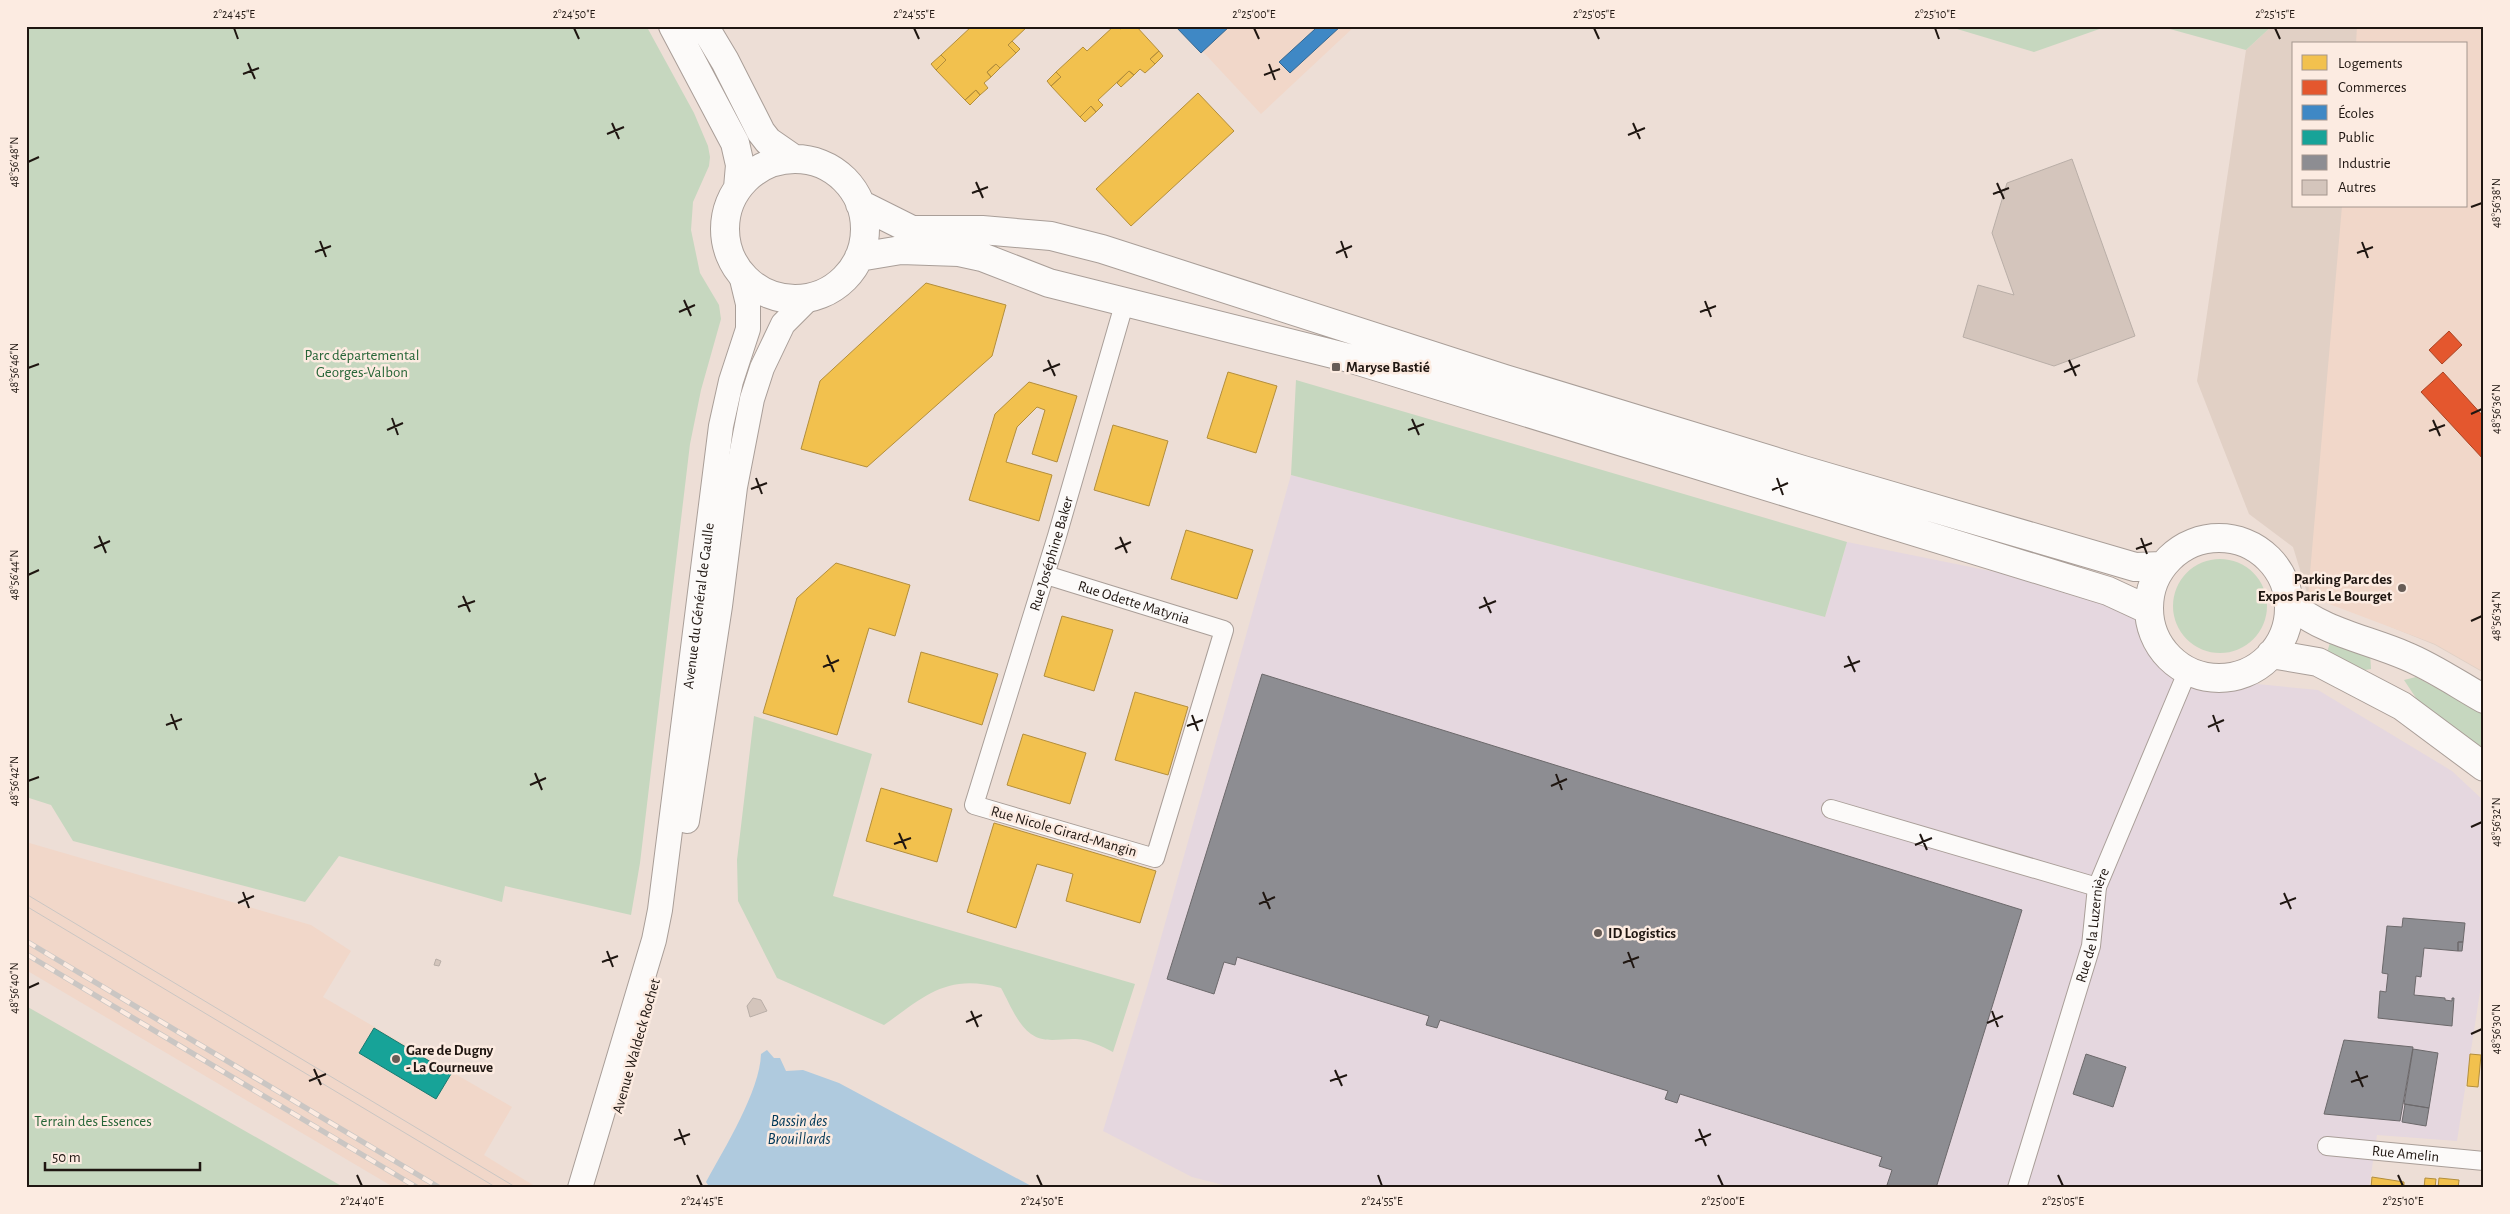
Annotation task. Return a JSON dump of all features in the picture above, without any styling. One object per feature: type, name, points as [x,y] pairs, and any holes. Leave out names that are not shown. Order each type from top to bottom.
[{"type":"main road","points":[[673,26],[735,143],[740,165],[738,188]]},
{"type":"main road","points":[[704,26],[726,61],[761,132],[768,141],[794,159]]},
{"type":"main road","points":[[794,159],[819,164],[841,176],[852,189],[860,204],[865,222],[864,240],[859,257],[844,279],[827,291],[809,298],[784,298],[761,290],[742,275],[731,259],[725,241],[724,223],[729,204],[738,188],[762,166],[794,159]]},
{"type":"main road","points":[[860,204],[912,230],[982,230],[1051,236],[1102,249],[1505,379],[1803,470],[2135,567],[2162,566]]},
{"type":"main road","points":[[859,257],[901,250],[959,252],[982,257],[1049,283],[1349,358],[2108,591],[2149,610]]},
{"type":"main road","name":"Avenue du Général de Gaulle","points":[[654,940],[660,910],[721,426],[731,381],[748,329],[748,304],[742,275]]},
{"type":"main road","name":"Avenue du Général de Gaulle","points":[[674,903],[720,606],[735,487],[752,398],[762,368],[783,324],[809,298]]},
{"type":"main road","points":[[2213,538],[2229,538],[2247,543],[2262,552],[2275,565],[2284,581],[2288,602],[2288,615],[2284,632],[2271,654],[2247,671],[2228,677],[2207,676],[2188,670],[2174,662],[2163,650],[2153,630],[2149,610],[2152,587],[2162,566],[2183,548],[2197,541],[2213,538]]},
{"type":"main road","points":[[2288,602],[2306,618],[2331,630],[2409,657],[2484,699]]},
{"type":"main road","points":[[2271,654],[2318,662],[2393,702],[2484,767]]},
{"type":"main road","name":"Avenue Waldeck Rochet","points":[[590,1177],[665,942],[674,903]]},
{"type":"main road","name":"Avenue Waldeck Rochet","points":[[590,1177],[654,940]]},
{"type":"street","name":"Rue Joséphine Baker","points":[[974,804],[1046,575],[1121,315],[1127,302]]},
{"type":"street","name":"Rue Odette Matynia","points":[[1046,575],[1224,630],[1155,858]]},
{"type":"street","name":"Rue de la Luzernière","points":[[2017,1188],[2091,946],[2098,887],[2188,670]]},
{"type":"street","name":"Rue Nicole Girard-Mangin","points":[[974,804],[1155,858]]},
{"type":"street","points":[[1831,809],[2098,887]]},
{"type":"street","name":"Rue Amelin","points":[[2327,1146],[2484,1161]]},
{"type":"shaded area","points":[[1179,26],[1355,26],[1261,114]]},
{"type":"shaded area","points":[[2272,26],[2484,26],[2484,673],[2435,645],[2347,609],[2308,596],[2293,547],[2249,514],[2197,381],[2246,50]]},
{"type":"shaded area","points":[[2357,26],[2484,26],[2484,672],[2435,644],[2308,596],[2342,208],[2468,208],[2468,42],[2356,42]]},
{"type":"shaded area","points":[[1291,475],[1825,617],[1847,542],[2119,597],[2184,677],[2318,690],[2452,771],[2484,801],[2484,966],[2457,1141],[2377,1135],[2369,1188],[1235,1188],[1192,1177],[1103,1131],[1148,984]]},
{"type":"shaded area","points":[[26,842],[311,925],[351,951],[323,997],[512,1107],[484,1155],[538,1188],[395,1188],[26,970]]},
{"type":"green space","name":"Parc départemental Georges-Valbon","points":[[26,26],[646,26],[694,113],[708,146],[709,166],[693,202],[691,230],[700,273],[719,305],[721,319],[701,390],[690,444],[640,863],[631,915],[505,886],[502,902],[339,856],[305,902],[73,841],[51,805],[26,797]]},
{"type":"green space","points":[[1947,26],[2108,26],[2034,52]]},
{"type":"green space","points":[[2159,26],[2272,26],[2246,50]]},
{"type":"green space","points":[[1296,380],[1847,542],[1825,617],[1291,475]]},
{"type":"green space","points":[[2220,559],[2238,563],[2253,573],[2263,588],[2267,606],[2263,624],[2253,639],[2238,649],[2220,653],[2202,649],[2187,639],[2177,624],[2173,606],[2177,588],[2187,573],[2202,563]]},
{"type":"green space","points":[[2331,640],[2370,653],[2371,669],[2365,670],[2327,652]]},
{"type":"green space","points":[[2416,677],[2484,714],[2484,752],[2420,704],[2404,680]]},
{"type":"green space","points":[[754,716],[872,754],[833,896],[1135,984],[1113,1052],[1095,1044],[1076,1039],[1047,1040],[1036,1037],[1026,1030],[1017,1019],[1001,988],[966,983],[951,985],[925,997],[884,1025],[777,978],[738,901],[737,860]]},
{"type":"green space","name":"Terrain des Essences","points":[[26,1006],[345,1188],[26,1188]]},
{"type":"water","name":"Bassin des Brouillards","points":[[767,1050],[774,1058],[780,1058],[786,1071],[803,1070],[839,1083],[1035,1188],[710,1188],[706,1182],[740,1120],[755,1085],[761,1054]]},
{"type":"building: Logements","points":[[972,26],[1028,26],[1008,45],[1016,53],[1000,68],[996,64],[987,72],[991,77],[984,83],[988,88],[980,95],[976,90],[965,100],[936,70],[946,60],[941,55]]},
{"type":"building: Logements","points":[[1114,26],[1121,29],[1124,26],[1136,26],[1159,51],[1150,59],[1155,64],[1145,73],[1140,69],[1134,75],[1129,71],[1098,100],[1103,105],[1096,112],[1091,106],[1080,117],[1051,86],[1061,77],[1056,72],[1083,47],[1087,51]]},
{"type":"building: Logements","points":[[1012,41],[1020,49],[1016,53],[1008,45]]},
{"type":"building: Logements","points":[[1159,51],[1163,56],[1155,64],[1150,59]]},
{"type":"building: Logements","points":[[941,55],[946,60],[936,70],[931,64]]},
{"type":"building: Logements","points":[[996,64],[1000,68],[991,77],[987,72]]},
{"type":"building: Logements","points":[[1129,71],[1134,75],[1121,87],[1117,83]]},
{"type":"building: Logements","points":[[1056,72],[1061,77],[1051,86],[1047,81]]},
{"type":"building: Logements","points":[[976,90],[980,95],[970,105],[965,100]]},
{"type":"building: Logements","points":[[1198,93],[1234,131],[1131,226],[1096,189]]},
{"type":"building: Logements","points":[[1091,106],[1096,112],[1085,122],[1080,117]]},
{"type":"building: Logements","points":[[926,283],[1006,305],[992,356],[867,467],[801,449],[820,381]]},
{"type":"building: Logements","points":[[1228,372],[1277,386],[1256,453],[1207,438]]},
{"type":"building: Logements","points":[[1029,382],[1077,396],[1057,462],[1032,454],[1045,410],[1037,407],[1017,427],[1006,462],[1052,475],[1039,521],[969,500],[995,414]]},
{"type":"building: Logements","points":[[1113,425],[1168,441],[1149,506],[1094,490]]},
{"type":"building: Logements","points":[[1186,530],[1253,550],[1237,599],[1171,579]]},
{"type":"building: Logements","points":[[836,563],[910,585],[895,636],[869,628],[837,735],[763,713],[797,598]]},
{"type":"building: Logements","points":[[1062,616],[1113,630],[1094,691],[1044,676]]},
{"type":"building: Logements","points":[[921,652],[998,674],[982,725],[908,702]]},
{"type":"building: Logements","points":[[1135,692],[1188,707],[1168,775],[1115,760]]},
{"type":"building: Logements","points":[[1023,734],[1086,753],[1070,804],[1007,785]]},
{"type":"building: Logements","points":[[881,788],[952,809],[937,862],[866,841]]},
{"type":"building: Logements","points":[[994,823],[1156,871],[1140,923],[1066,901],[1073,874],[1037,864],[1016,928],[967,912]]},
{"type":"building: Logements","points":[[2470,1054],[2481,1055],[2478,1087],[2467,1086]]},
{"type":"building: Logements","points":[[2372,1177],[2404,1182],[2404,1188],[2371,1188]]},
{"type":"building: Logements","points":[[2425,1178],[2436,1179],[2435,1188],[2424,1188]]},
{"type":"building: Logements","points":[[2439,1178],[2459,1180],[2458,1188],[2438,1188]]},
{"type":"building: Commerces","points":[[2449,331],[2462,345],[2442,364],[2429,350]]},
{"type":"building: Commerces","points":[[2443,372],[2484,417],[2484,460],[2421,392]]},
{"type":"building: Écoles","points":[[1175,26],[1230,26],[1201,53]]},
{"type":"building: Écoles","points":[[1313,26],[1341,26],[1290,73],[1279,62],[1315,29]]},
{"type":"building: Public","name":"Gare de Dugny - La Courneuve","points":[[374,1028],[451,1074],[436,1099],[359,1053]]},
{"type":"building: Industrie","name":"ID Logistics","points":[[1262,674],[2022,910],[1936,1188],[1886,1188],[1892,1170],[1879,1166],[1882,1157],[1680,1094],[1677,1103],[1665,1099],[1668,1091],[1440,1020],[1437,1028],[1426,1025],[1429,1016],[1237,957],[1235,965],[1224,962],[1214,994],[1167,979]]},
{"type":"building: Industrie","points":[[2403,918],[2465,923],[2463,942],[2458,942],[2458,951],[2424,948],[2421,977],[2416,976],[2414,995],[2445,998],[2445,1000],[2452,1001],[2452,998],[2454,998],[2452,1026],[2378,1018],[2380,991],[2386,992],[2388,974],[2382,973],[2387,926],[2402,927]]},
{"type":"building: Industrie","points":[[2458,942],[2463,942],[2462,951],[2458,951]]},
{"type":"building: Industrie","points":[[2344,1040],[2413,1047],[2400,1121],[2324,1114]]},
{"type":"building: Industrie","points":[[2413,1049],[2438,1053],[2429,1108],[2404,1104]]},
{"type":"building: Industrie","points":[[2086,1054],[2126,1067],[2113,1107],[2073,1094]]},
{"type":"building: Industrie","points":[[2405,1104],[2429,1108],[2426,1126],[2402,1122]]},
{"type":"building: Autres","points":[[2072,159],[2135,336],[2054,366],[1963,337],[1978,285],[2014,295],[1992,233],[2007,183]]},
{"type":"building: Autres","points":[[436,959],[441,961],[439,966],[434,965]]},
{"type":"building: Autres","points":[[753,998],[761,1000],[767,1011],[750,1017],[747,1006]]},
{"type":"tram line","points":[[26,894],[517,1188]]},
{"type":"tram line","points":[[26,906],[497,1188]]},
{"type":"railway","points":[[26,941],[440,1188]]},
{"type":"railway","points":[[26,954],[418,1188]]},
{"type":"place","name":"Maryse Bastié","points":[[1336,367]]},
{"type":"place","name":"Parking Parc des Expos Paris Le Bourget","points":[[2402,588]]},
{"type":"place","name":"ID Logistics","points":[[1598,933]]},
{"type":"place","name":"Gare de Dugny - La Courneuve","points":[[396,1059]]}]
